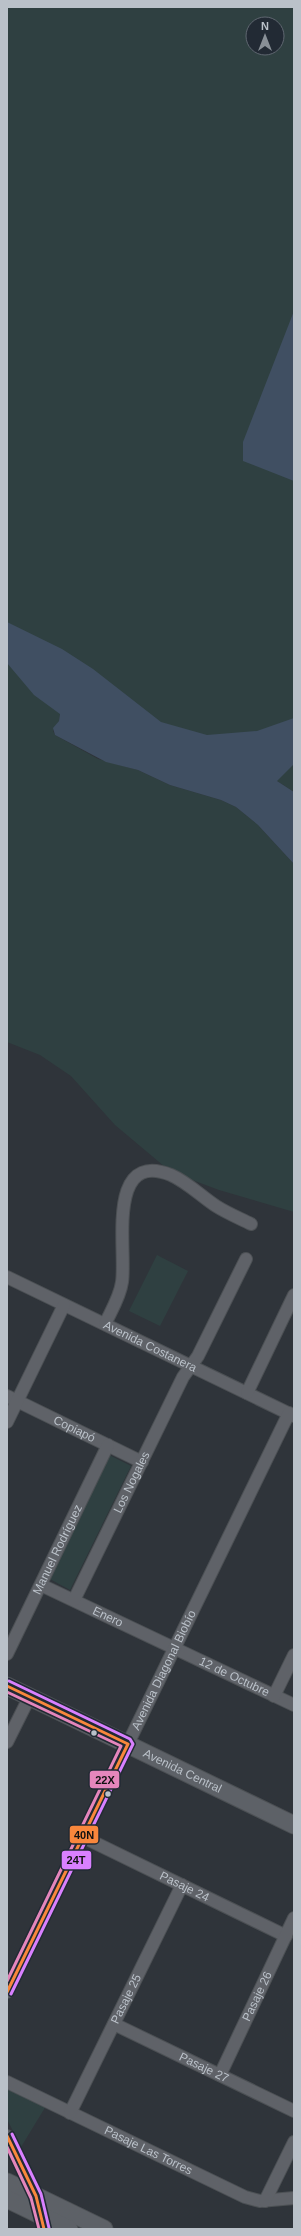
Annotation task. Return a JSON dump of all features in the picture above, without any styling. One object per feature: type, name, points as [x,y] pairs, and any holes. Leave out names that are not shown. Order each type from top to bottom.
[{"type":"street","points":[[104,1324],[120,1291],[123,1275],[123,1204],[128,1188],[137,1177],[154,1171],[171,1175],[218,1207],[251,1224]]},
{"type":"street","name":"Los Nogales","points":[[74,1600],[183,1377],[191,1366],[246,1259]]},
{"type":"street","name":"Avenida Costanera","points":[[7,1277],[291,1415]]},
{"type":"street","points":[[247,1393],[294,1295]]},
{"type":"street","points":[[7,1422],[12,1398],[64,1305]]},
{"type":"street","name":"Copiapó","points":[[12,1398],[142,1462]]},
{"type":"street","name":"Avenida Diagonal Biobío","points":[[7,1992],[174,1648],[291,1415]]},
{"type":"street","name":"Manuel Rodríguez","points":[[7,1654],[108,1445]]},
{"type":"street","name":"Enero","points":[[40,1584],[174,1648]]},
{"type":"street","name":"12 de Octubre","points":[[174,1648],[294,1706]]},
{"type":"street","points":[[274,1696],[294,1655]]},
{"type":"street","name":"Avenida Central","points":[[7,1686],[294,1825]]},
{"type":"street","points":[[7,1742],[30,1696]]},
{"type":"street","name":"Pasaje 24","points":[[83,1837],[286,1936]]},
{"type":"street","name":"Pasaje 25","points":[[70,2113],[182,1885]]},
{"type":"street","name":"Pasaje 26","points":[[220,2075],[294,1918]]},
{"type":"street","name":"Pasaje 27","points":[[114,2024],[294,2111]]},
{"type":"street","name":"Pasaje Las Torres","points":[[7,2082],[245,2197],[265,2201],[294,2198]]},
{"type":"street","points":[[7,2136],[36,2196],[43,2222]]},
{"type":"street","points":[[265,2201],[294,2142]]},
{"type":"street","points":[[7,2182],[104,2229]]},
{"type":"street","points":[[7,2199],[43,2222],[69,2229]]},
{"type":"shaded area","points":[[7,7],[294,7],[294,792],[277,781],[60,714],[59,721],[53,731],[55,735],[98,759],[138,770],[170,785],[221,800],[236,807],[258,825],[294,864],[294,1212],[219,1190],[171,1172],[115,1125],[71,1076],[40,1055],[7,1042]]},
{"type":"shaded area","points":[[157,1255],[188,1271],[160,1326],[129,1311]]},
{"type":"shaded area","points":[[107,1454],[131,1466],[70,1590],[50,1579]]},
{"type":"shaded area","points":[[7,2088],[46,2106],[21,2147],[7,2119]]},
{"type":"water","points":[[294,311],[294,481],[243,461],[243,442]]},
{"type":"water","points":[[7,622],[62,649],[93,669],[161,722],[207,735],[257,731],[294,718],[294,764],[277,781],[294,792],[294,864],[258,825],[236,807],[221,800],[170,785],[138,770],[106,762],[55,735],[53,728],[59,721],[60,714],[34,695],[7,663]]},
{"type":"transit line","name":"24T","points":[[9,1681],[130,1739],[133,1744],[11,1994]]},
{"type":"transit line","name":"40N","points":[[7,1686],[128,1744],[7,1992]]},
{"type":"transit line","name":"22X","points":[[7,1692],[121,1746],[7,1981]]},
{"type":"transit line","name":"24T","points":[[12,2134],[41,2194],[49,2228]]},
{"type":"transit line","name":"40N","points":[[7,2136],[36,2196],[44,2229]]},
{"type":"transit line","name":"22X","points":[[7,2147],[31,2198],[39,2229]]}]
